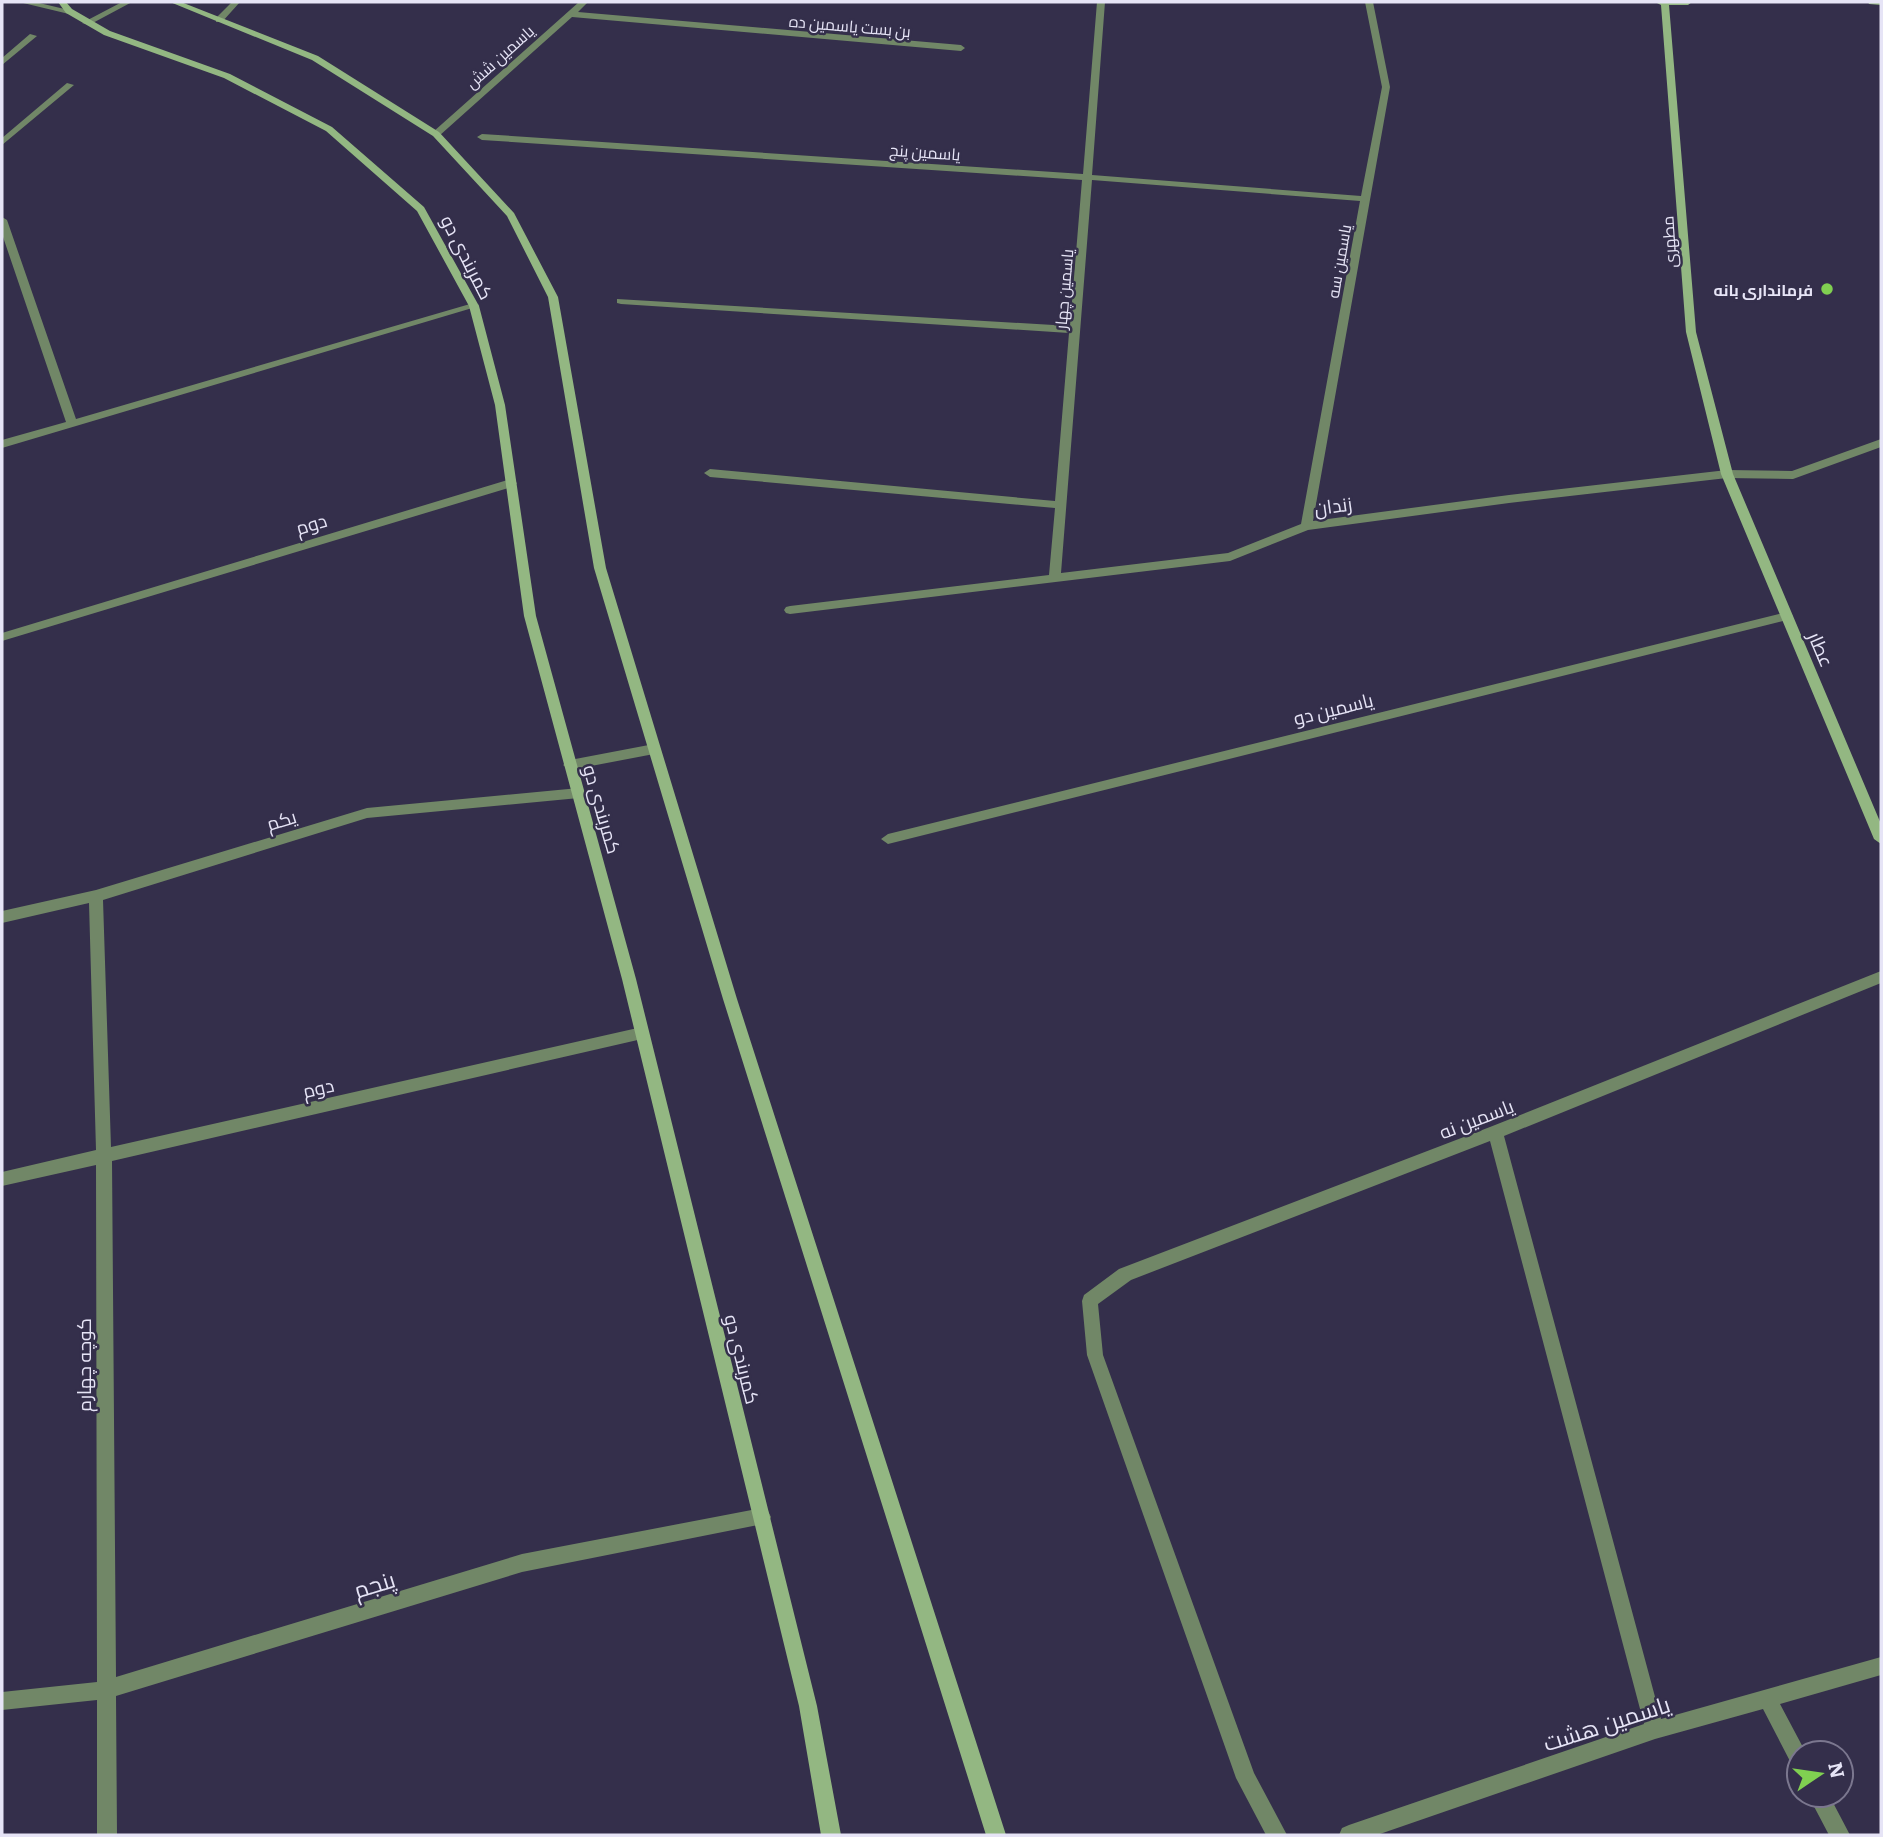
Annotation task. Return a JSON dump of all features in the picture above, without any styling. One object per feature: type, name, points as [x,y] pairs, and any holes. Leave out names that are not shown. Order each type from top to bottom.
[{"type":"street","points":[[23,2],[66,7]]},
{"type":"street","points":[[86,23],[128,2]]},
{"type":"street","points":[[174,2],[315,58],[436,134],[511,215],[553,297],[600,568],[730,999],[996,1835]]},
{"type":"street","points":[[219,20],[236,2]]},
{"type":"street","name":"یاسمین شش","points":[[436,134],[584,2]]},
{"type":"street","name":"یاسمین چهار","points":[[1055,578],[1101,2]]},
{"type":"street","name":"یاسمین سه","points":[[1306,526],[1386,88],[1369,2]]},
{"type":"street","points":[[1661,2],[1688,2]]},
{"type":"street","name":"مطهری","points":[[1661,2],[1691,332],[1727,474]]},
{"type":"street","points":[[1872,2],[1881,3]]},
{"type":"street","name":"کمربندی دو","points":[[66,7],[86,23],[107,33],[227,76],[329,130],[421,209],[474,306],[500,405],[530,616],[642,1033],[762,1517],[808,1706],[831,1835]]},
{"type":"street","name":"بن بست یاسمین ده","points":[[570,14],[961,48]]},
{"type":"street","points":[[2,62],[33,36]]},
{"type":"street","points":[[2,142],[70,85]]},
{"type":"street","name":"یاسمین پنج","points":[[482,137],[1087,177],[1366,199]]},
{"type":"street","points":[[2,220],[72,424]]},
{"type":"street","points":[[621,301],[1075,330]]},
{"type":"street","points":[[2,444],[474,306]]},
{"type":"street","name":"زندان","points":[[790,610],[1230,557],[1306,526],[1727,474],[1793,475],[1881,443]]},
{"type":"street","points":[[710,473],[1061,505]]},
{"type":"street","name":"عطار","points":[[1727,474],[1881,839]]},
{"type":"street","name":"دوم","points":[[2,636],[511,483]]},
{"type":"street","name":"یاسمین دو","points":[[888,839],[1787,615]]},
{"type":"street","points":[[570,765],[654,749]]},
{"type":"street","name":"یکم","points":[[2,917],[96,896],[368,813],[579,793]]},
{"type":"street","name":"کوچه چهارم","points":[[96,896],[104,1156],[107,1835]]},
{"type":"street","name":"یاسمین نه","points":[[1277,1835],[1246,1778],[1095,1355],[1090,1301],[1125,1274],[1495,1132],[1881,977]]},
{"type":"street","name":"دوم","points":[[2,1179],[642,1033]]},
{"type":"street","points":[[1495,1132],[1655,1730]]},
{"type":"street","name":"پنجم","points":[[2,1701],[105,1690],[522,1563],[762,1517]]},
{"type":"street","name":"یاسمین هشت","points":[[1349,1835],[1655,1730],[1881,1666]]},
{"type":"street","points":[[1767,1698],[1789,1739]]},
{"type":"street","points":[[1826,1809],[1840,1835]]},
{"type":"place","name":"فرمانداری بانه","points":[[1827,289]]}]
